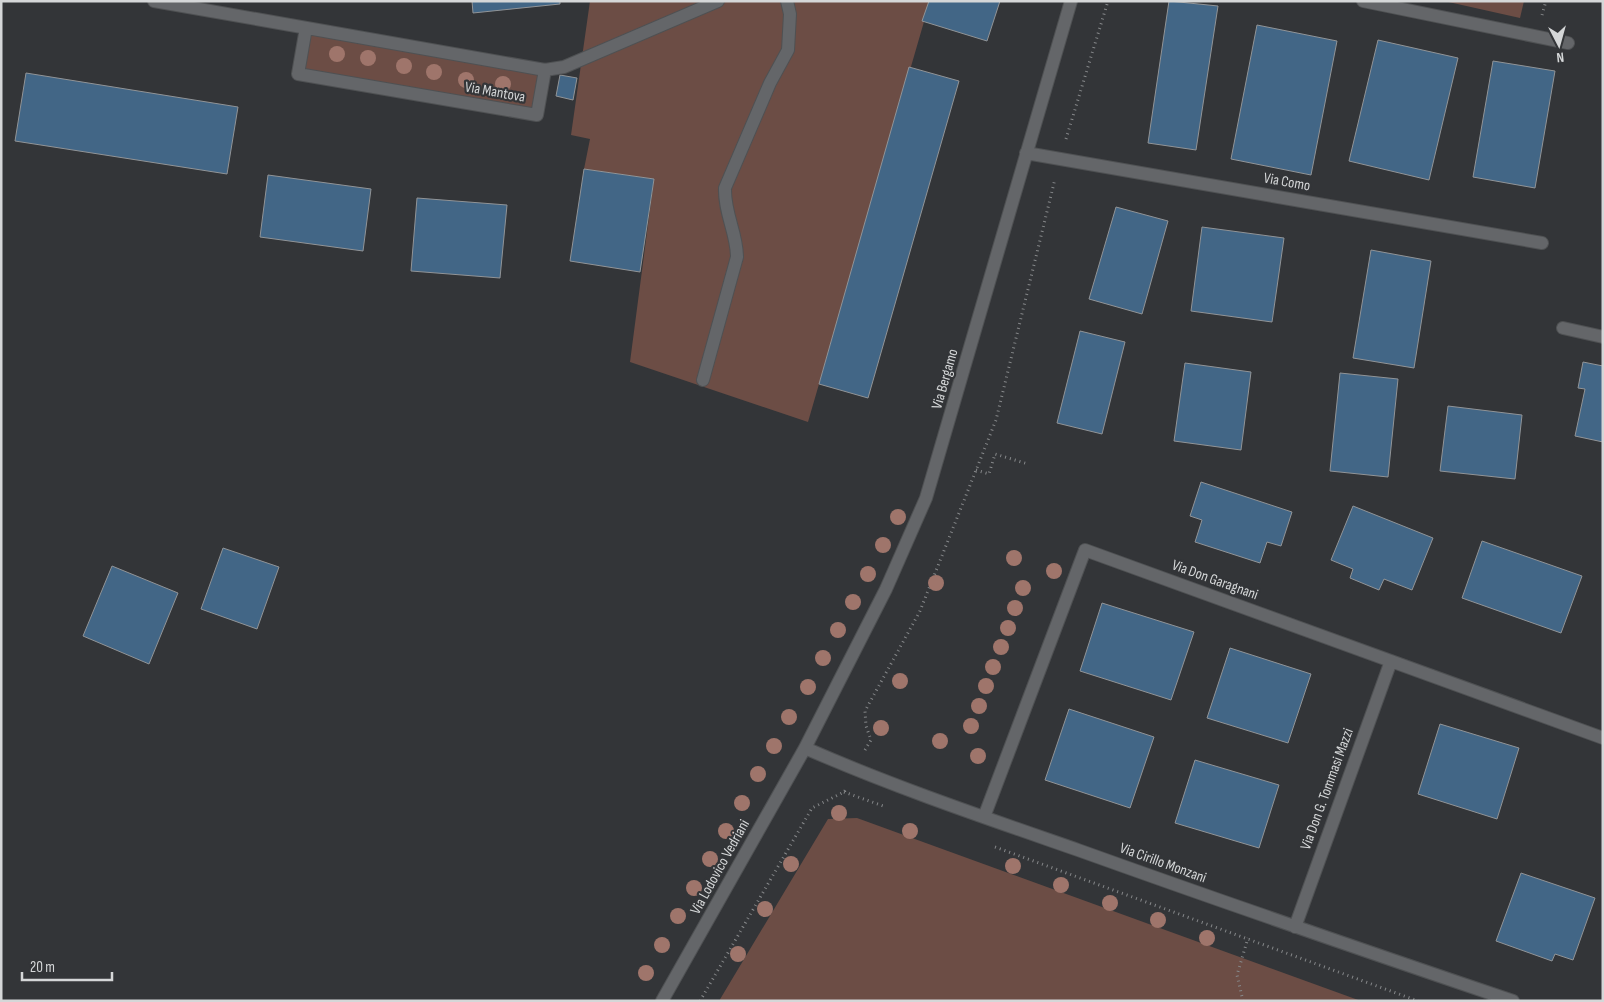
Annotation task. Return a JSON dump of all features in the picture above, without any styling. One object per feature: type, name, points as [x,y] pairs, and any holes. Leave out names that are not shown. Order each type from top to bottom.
[{"type":"street","name":"Via Mantova","points":[[154,1],[545,70],[537,115],[298,74],[306,28]]},
{"type":"street","points":[[545,70],[564,67],[718,1]]},
{"type":"street","points":[[703,380],[737,257],[737,243],[724,204],[725,188],[770,83],[788,50],[790,14],[787,1]]},
{"type":"street","name":"Via Bergamo","points":[[805,748],[886,589],[926,498],[1071,1]]},
{"type":"street","points":[[1363,1],[1568,43]]},
{"type":"street","name":"Via Como","points":[[1026,153],[1542,243]]},
{"type":"street","points":[[1563,328],[1603,337]]},
{"type":"street","name":"Via Don Garagnani","points":[[984,817],[1085,550],[1603,738]]},
{"type":"street","name":"Via Don G. Tommasi Mazzi","points":[[1295,928],[1391,661]]},
{"type":"street","name":"Via Cirillo Monzani","points":[[805,748],[854,770],[984,817],[1295,928],[1513,1001]]},
{"type":"street","name":"Via Lodovico Vedriani","points":[[662,1001],[805,748]]},
{"type":"path","points":[[871,740],[866,726],[865,711],[920,611],[996,420],[1060,159],[1108,1]]},
{"type":"path","points":[[976,470],[989,474],[995,454],[1028,464]]},
{"type":"path","points":[[700,1001],[812,808],[844,792],[891,809]]},
{"type":"path","points":[[992,846],[1418,1001]]},
{"type":"path","points":[[1243,1001],[1237,975],[1256,913]]},
{"type":"shaded area","points":[[590,1],[930,1],[808,422],[630,362],[654,179],[584,169],[590,139],[571,135]]},
{"type":"shaded area","points":[[1444,1],[1524,1],[1520,18]]},
{"type":"shaded area","points":[[306,28],[545,70],[537,115],[298,74]]},
{"type":"shaded area","points":[[857,818],[1361,1001],[719,1001],[828,819]]},
{"type":"building","points":[[472,1],[560,1],[560,4],[473,13]]},
{"type":"building","points":[[929,1],[1000,1],[987,41],[922,21]]},
{"type":"building","points":[[1169,1],[1218,6],[1196,150],[1148,143]]},
{"type":"building","points":[[1257,25],[1337,41],[1311,175],[1231,159]]},
{"type":"building","points":[[1378,40],[1458,58],[1429,180],[1349,161]]},
{"type":"building","points":[[1493,61],[1555,71],[1535,188],[1473,177]]},
{"type":"building","points":[[909,67],[959,81],[868,398],[819,384]]},
{"type":"building","points":[[26,73],[238,107],[227,174],[15,141]]},
{"type":"building","points":[[560,75],[577,78],[573,100],[556,96]]},
{"type":"building","points":[[584,169],[654,179],[640,272],[570,261]]},
{"type":"building","points":[[268,175],[371,189],[363,251],[260,237]]},
{"type":"building","points":[[417,198],[507,205],[500,278],[411,271]]},
{"type":"building","points":[[1116,207],[1168,221],[1142,314],[1089,299]]},
{"type":"building","points":[[1202,227],[1284,238],[1272,322],[1191,311]]},
{"type":"building","points":[[1371,250],[1431,261],[1414,368],[1353,358]]},
{"type":"building","points":[[1080,331],[1125,342],[1102,434],[1057,423]]},
{"type":"building","points":[[1583,362],[1603,366],[1603,442],[1575,436],[1585,389],[1578,388]]},
{"type":"building","points":[[1185,363],[1251,372],[1241,450],[1174,441]]},
{"type":"building","points":[[1340,373],[1398,379],[1388,477],[1330,471]]},
{"type":"building","points":[[1448,406],[1522,415],[1515,479],[1440,471]]},
{"type":"building","points":[[1201,482],[1292,512],[1281,546],[1267,542],[1260,563],[1195,542],[1202,520],[1190,516]]},
{"type":"building","points":[[1353,506],[1433,538],[1412,590],[1384,579],[1379,590],[1350,578],[1353,569],[1331,560]]},
{"type":"building","points":[[1482,541],[1582,576],[1561,633],[1462,598]]},
{"type":"building","points":[[223,548],[279,567],[257,629],[201,609]]},
{"type":"building","points":[[112,566],[178,593],[149,664],[83,636]]},
{"type":"building","points":[[1102,603],[1194,632],[1171,700],[1080,671]]},
{"type":"building","points":[[1230,648],[1311,674],[1288,743],[1207,718]]},
{"type":"building","points":[[1069,709],[1154,737],[1130,808],[1045,780]]},
{"type":"building","points":[[1440,724],[1519,748],[1497,819],[1418,794]]},
{"type":"building","points":[[1195,760],[1279,785],[1259,848],[1175,823]]},
{"type":"building","points":[[1521,873],[1595,898],[1573,960],[1555,954],[1552,961],[1496,941]]}]
